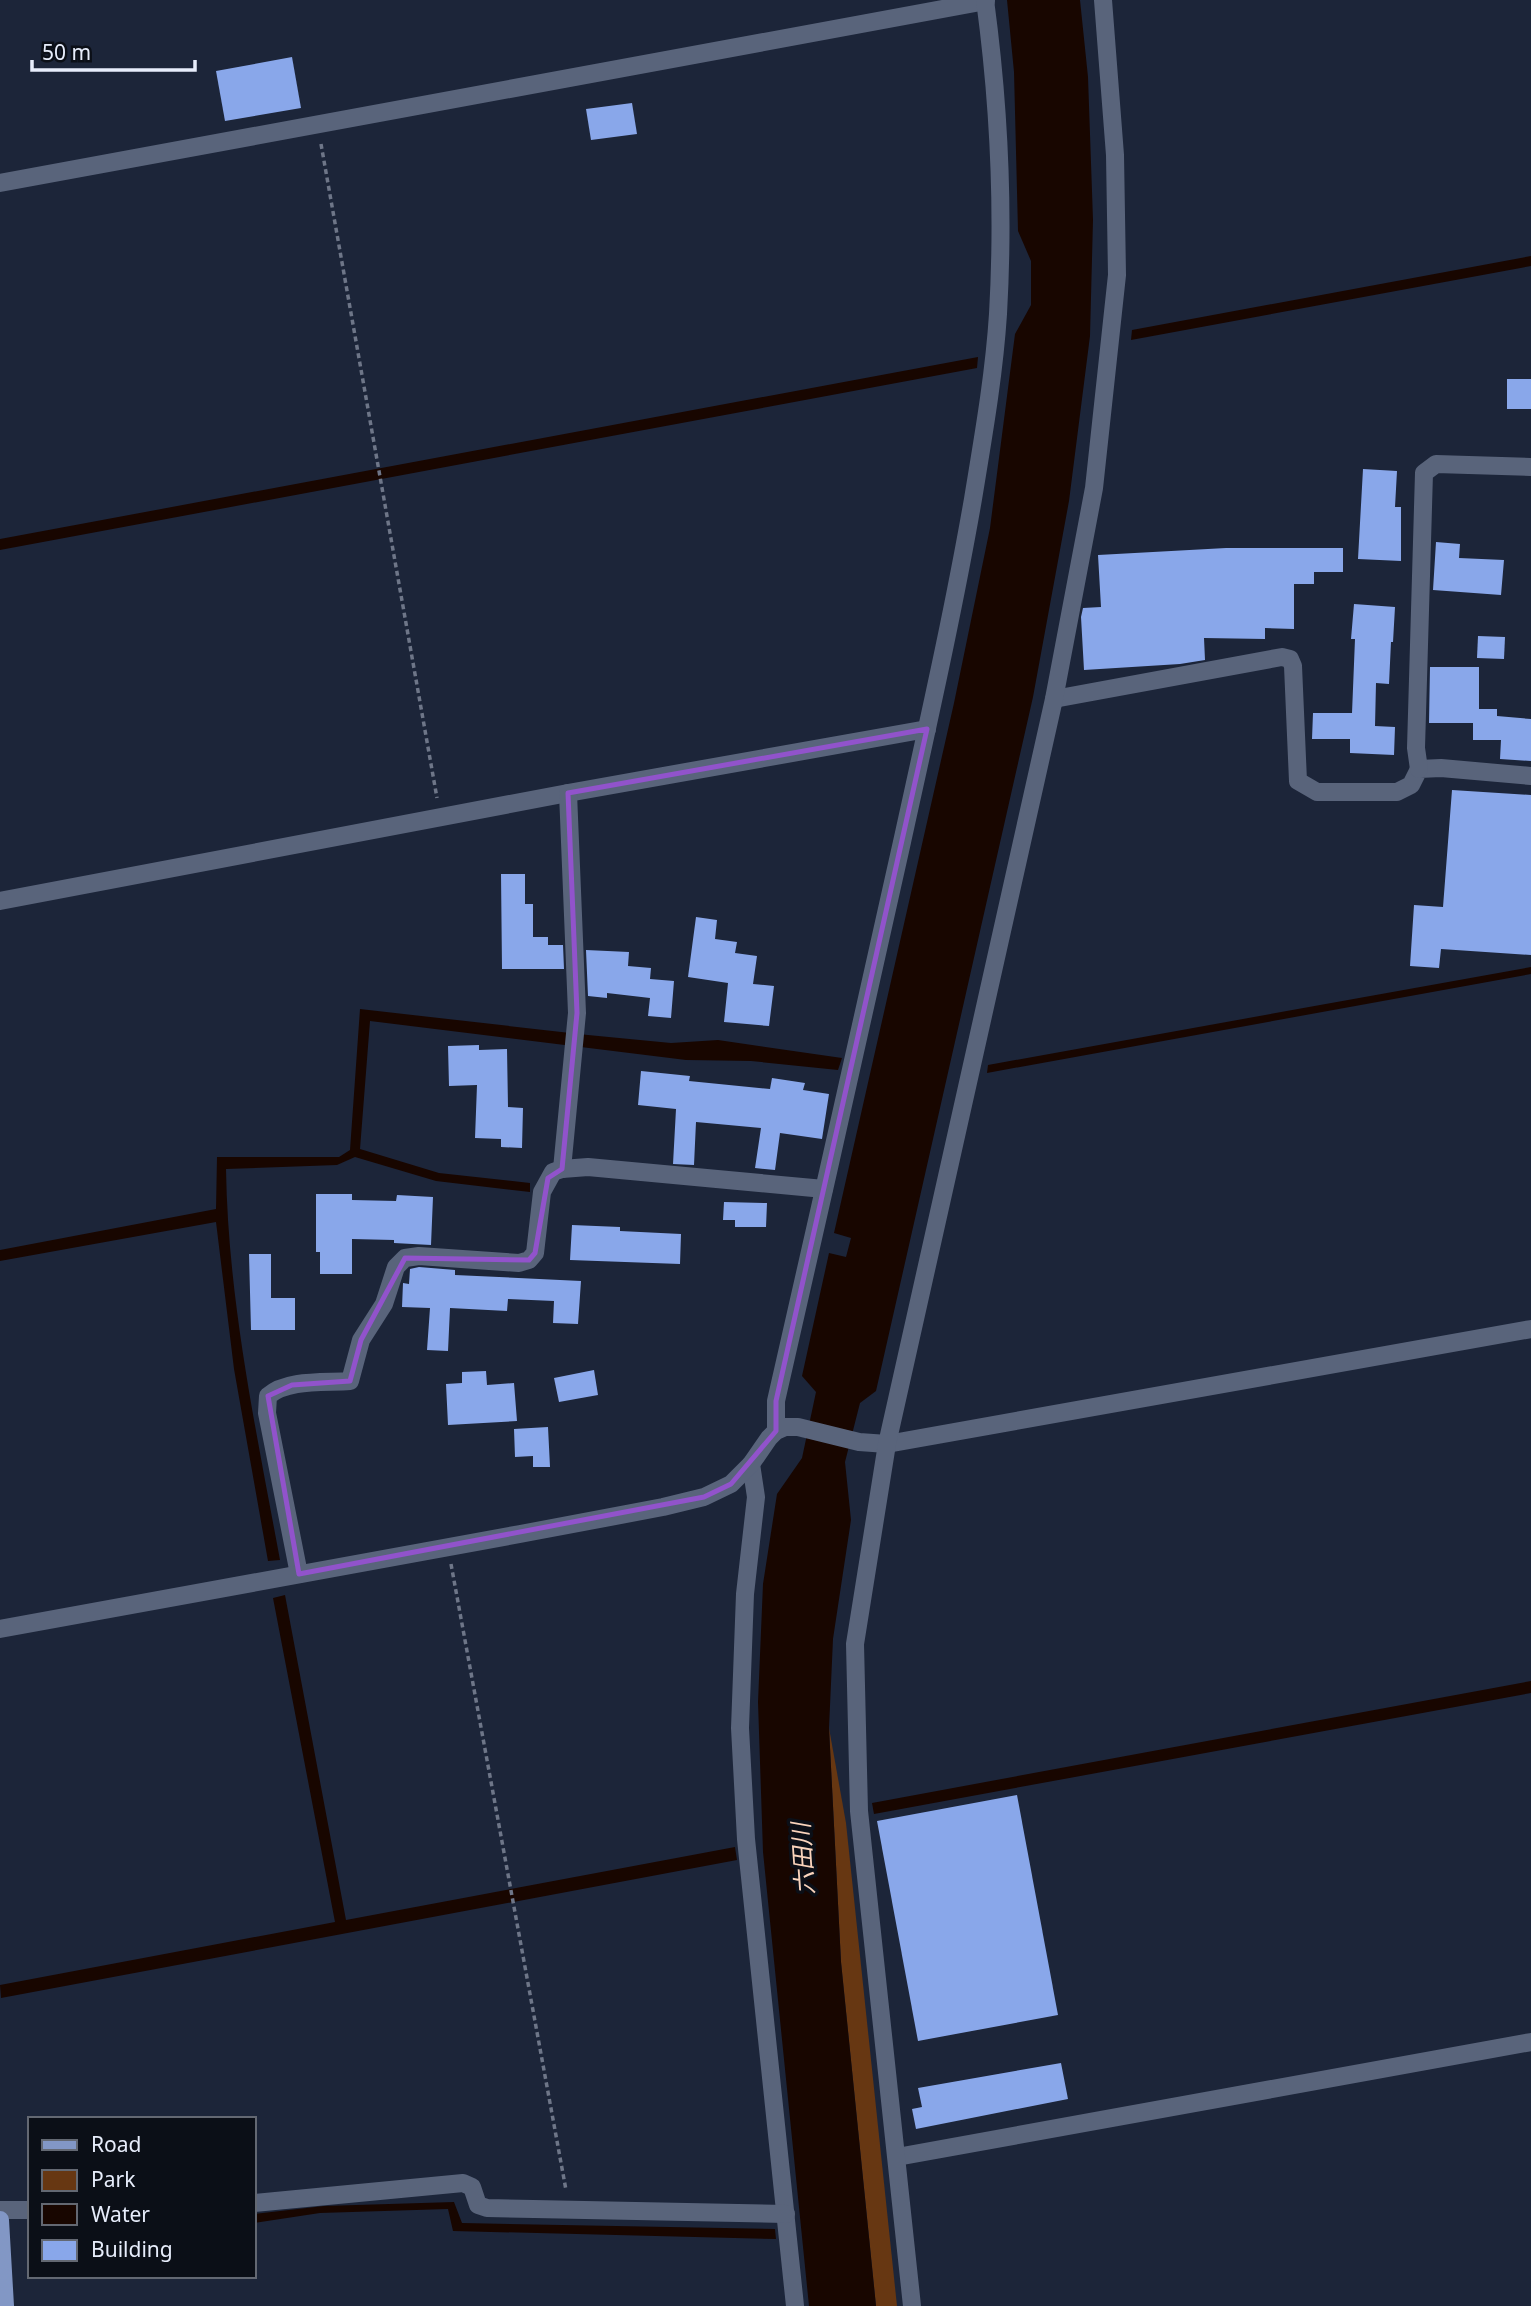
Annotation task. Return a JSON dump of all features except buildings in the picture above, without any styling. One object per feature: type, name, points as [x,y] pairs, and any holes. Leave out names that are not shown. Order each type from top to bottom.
[{"type":"main road","points":[[0,2220],[5,2306]]},
{"type":"street","points":[[912,2306],[859,1811],[855,1644],[887,1444],[1055,699],[1094,488],[1117,275],[1115,155],[1103,0]]},
{"type":"street","points":[[0,183],[986,1],[999,149],[998,316],[982,445],[959,577],[927,729],[776,1401],[776,1431]]},
{"type":"street","points":[[1055,699],[1282,657],[1290,659],[1293,666],[1298,781],[1317,792],[1397,792],[1411,785],[1419,769],[1416,748],[1423,473],[1436,464],[1531,467]]},
{"type":"street","points":[[0,901],[568,793],[927,729]]},
{"type":"street","points":[[1419,769],[1441,768],[1531,776]]},
{"type":"street","points":[[562,1169],[577,1013],[568,793]]},
{"type":"street","points":[[299,1574],[267,1413],[268,1396],[276,1389],[292,1385],[350,1381],[361,1340],[384,1304],[396,1267],[405,1258],[419,1256],[519,1263],[529,1260],[535,1253],[542,1192],[553,1172],[562,1169],[588,1167],[824,1189]]},
{"type":"street","points":[[0,1629],[663,1507],[704,1497],[731,1484],[751,1464],[776,1431],[798,1427],[859,1442],[887,1444],[1531,1329]]},
{"type":"street","points":[[751,1464],[757,1497],[745,1594],[740,1728],[746,1839],[795,2306]]},
{"type":"street","points":[[897,2157],[1531,2042]]},
{"type":"street","points":[[256,2203],[463,2183],[472,2187],[478,2205],[487,2208],[786,2214]]},
{"type":"street","points":[[0,2210],[28,2210]]},
{"type":"path","points":[[317,125],[440,817]]},
{"type":"path","points":[[447,1547],[570,2210]]},
{"type":"highlighted area","points":[[927,729],[776,1401],[776,1431],[731,1484],[704,1497],[299,1574],[268,1396],[292,1385],[350,1381],[361,1340],[405,1258],[529,1260],[535,1253],[548,1178],[562,1169],[577,1013],[568,793]]},
{"type":"green space","points":[[829,1728],[846,1823],[897,2306],[876,2306],[841,1962]]},
{"type":"water","name":"六田川","points":[[1007,0],[1080,0],[1088,77],[1093,220],[1090,336],[1069,501],[1033,697],[876,1391],[860,1403],[845,1462],[851,1520],[833,1639],[829,1728],[841,1962],[876,2306],[809,2306],[763,1852],[758,1702],[763,1584],[777,1494],[802,1458],[816,1392],[802,1376],[829,1253],[846,1257],[851,1238],[834,1233],[954,703],[990,528],[1015,334],[1031,305],[1031,261],[1018,231],[1014,72]]},
{"type":"water","points":[[1531,256],[1531,266],[1131,340],[1132,330]]},
{"type":"water","points":[[978,357],[977,368],[0,550],[0,539]]},
{"type":"water","points":[[1531,967],[1531,974],[987,1073],[988,1065]]},
{"type":"water","points":[[360,1009],[671,1043],[718,1040],[842,1058],[838,1070],[751,1061],[686,1060],[370,1021],[360,1149],[439,1173],[530,1183],[530,1192],[436,1181],[355,1157],[337,1165],[226,1169],[238,1316],[280,1560],[268,1561],[234,1369],[216,1222],[0,1261],[0,1250],[216,1209],[217,1157],[339,1157],[350,1150]]},
{"type":"water","points":[[285,1595],[346,1920],[735,1847],[737,1860],[1,1998],[0,1985],[335,1922],[273,1598]]},
{"type":"water","points":[[1531,1681],[1531,1693],[874,1814],[872,1803]]},
{"type":"water","points":[[454,2202],[462,2223],[775,2229],[776,2239],[453,2231],[448,2209],[320,2213],[256,2223],[256,2214],[324,2206]]}]
